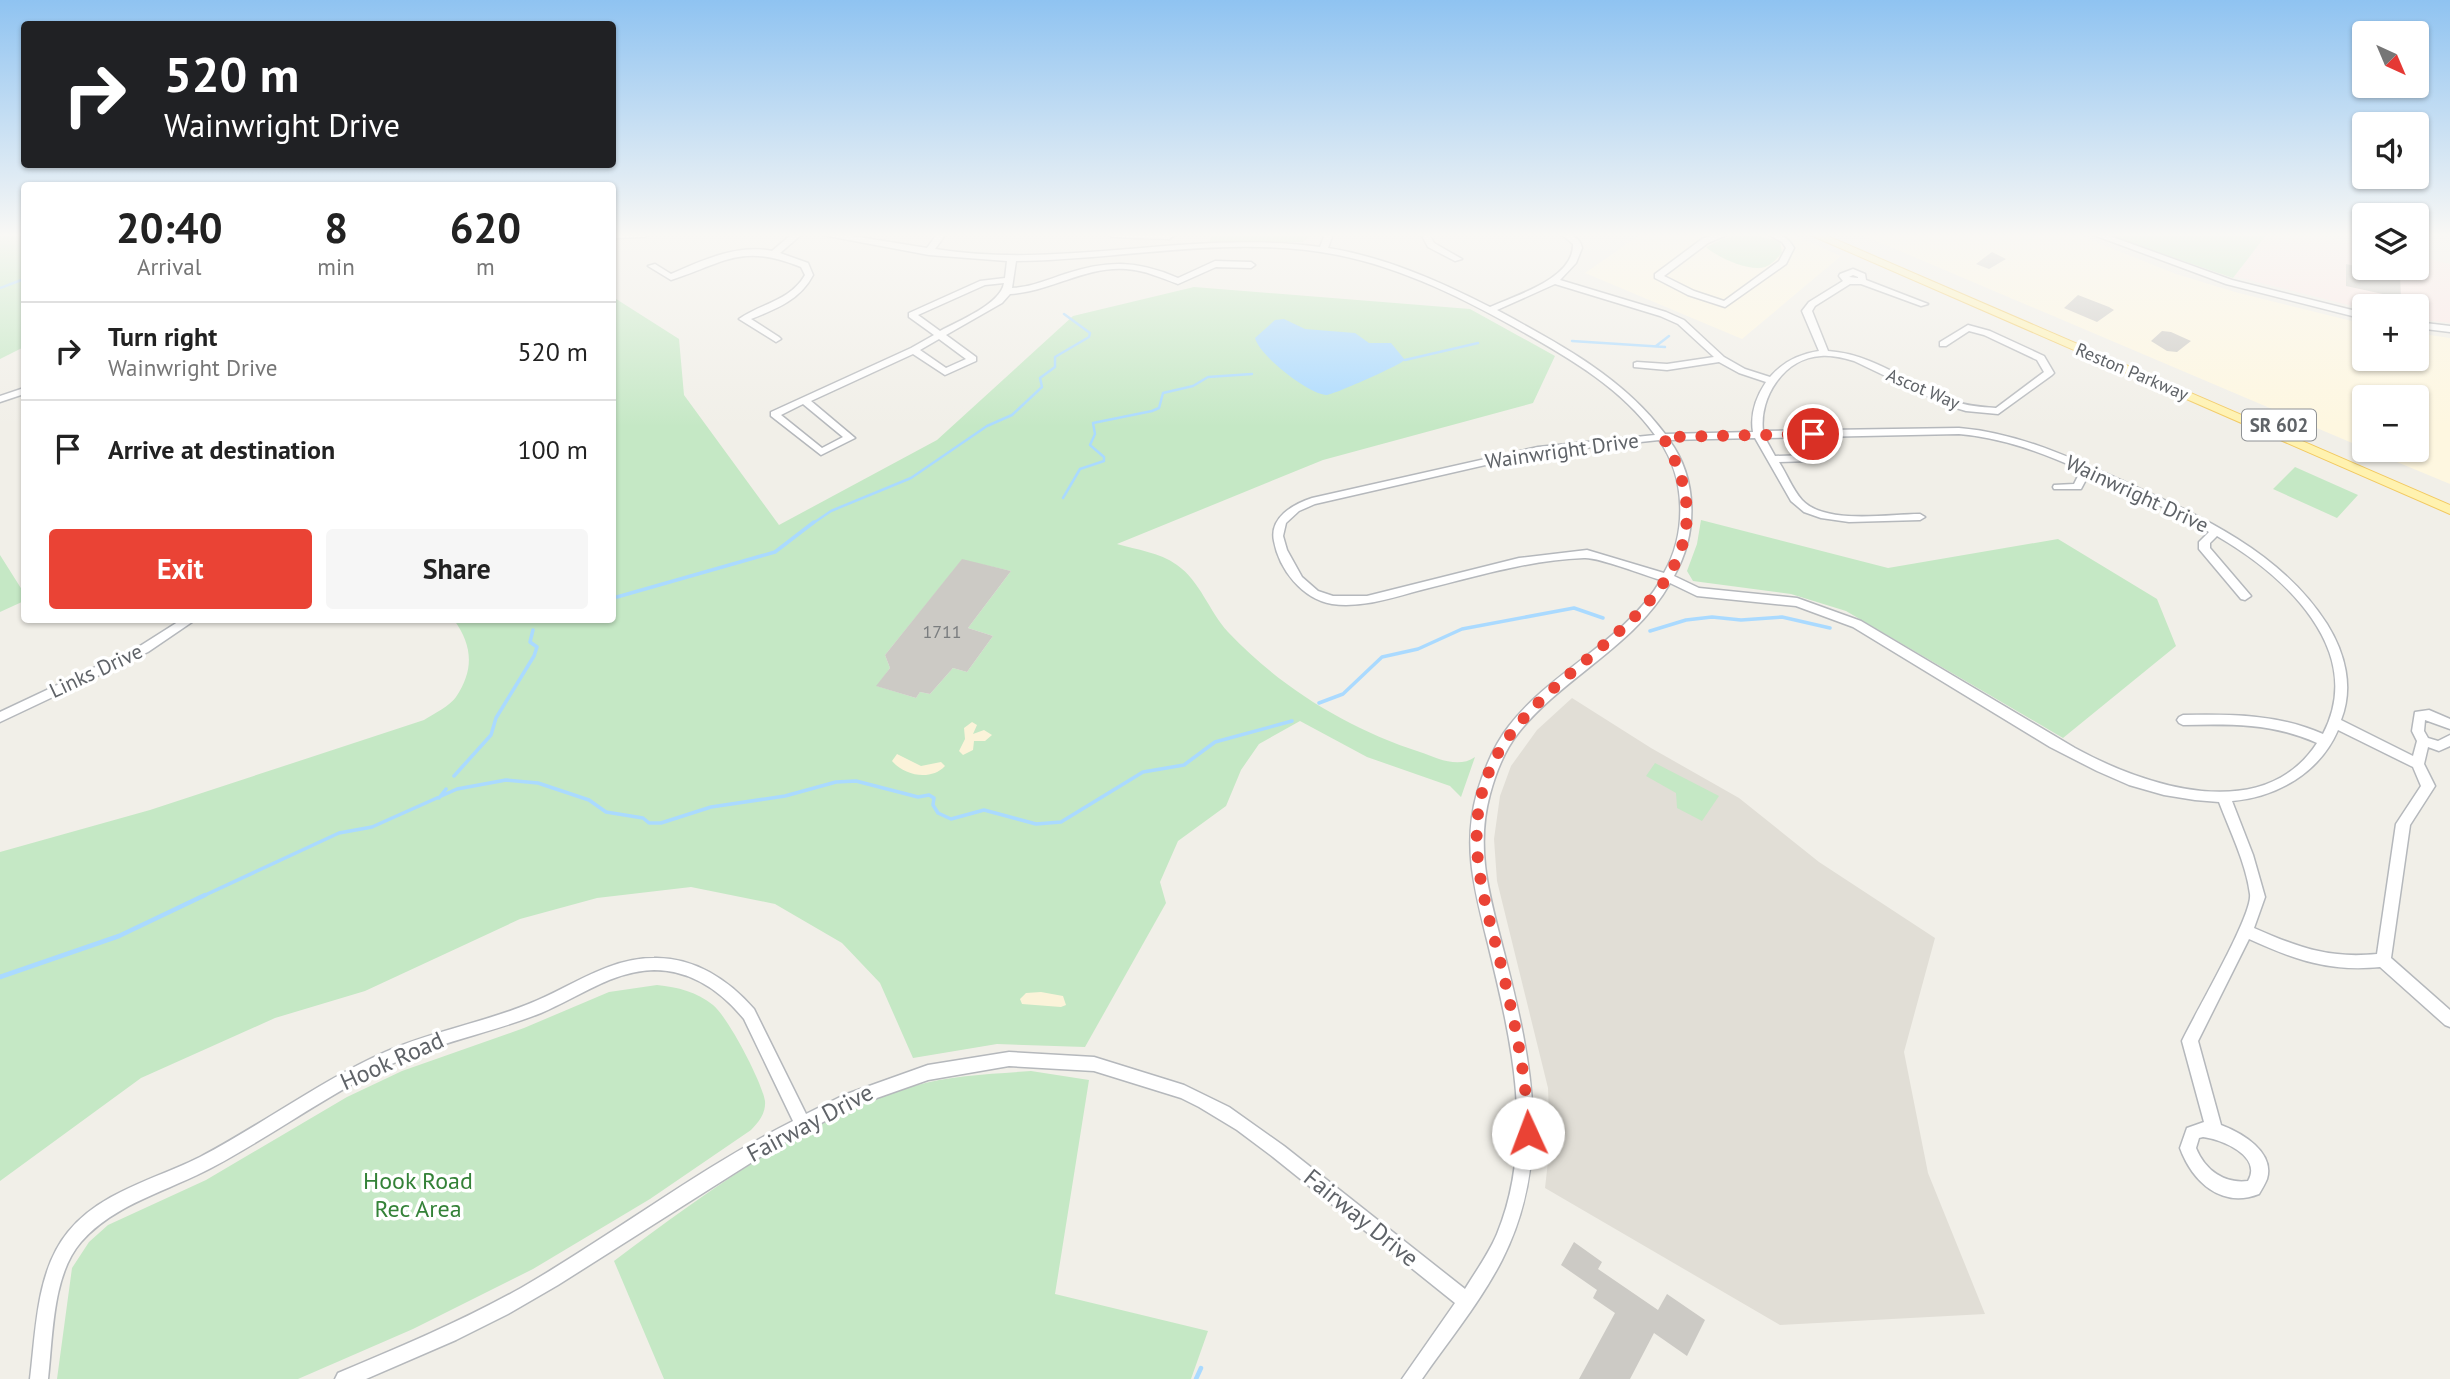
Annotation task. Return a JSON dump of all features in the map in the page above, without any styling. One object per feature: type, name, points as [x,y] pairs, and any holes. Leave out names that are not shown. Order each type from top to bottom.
[{"type":"main road","name":"Reston Parkway","points":[[1962,298],[2450,510]]},
{"type":"main road","name":"Reston Parkway","points":[[1984,298],[2450,499]]},
{"type":"street","points":[[776,339],[744,319],[788,298]]},
{"type":"street","points":[[914,350],[945,372],[973,359],[912,315],[949,298]]},
{"type":"street","points":[[804,400],[850,438],[821,452],[774,414],[804,400],[914,350],[1001,298]]},
{"type":"street","points":[[1411,1379],[1466,1301],[1504,1236],[1519,1194],[1528,1133],[1522,1056],[1477,867],[1476,827],[1483,788],[1496,757],[1514,729],[1639,615],[1668,578],[1680,550],[1686,515],[1682,481],[1663,437],[1638,405],[1606,377],[1567,352],[1466,298]]},
{"type":"street","points":[[1490,310],[1516,298]]},
{"type":"street","points":[[1612,298],[1681,322],[1721,359],[1742,372],[1772,381]]},
{"type":"street","points":[[1704,298],[1713,302],[1735,298]]},
{"type":"street","points":[[1821,298],[1807,311],[1824,352],[1796,357],[1772,381],[1757,418],[1759,435],[1795,500],[1808,510],[1840,517],[1920,517]]},
{"type":"street","points":[[1909,298],[1924,304]]},
{"type":"street","points":[[2294,298],[2352,313]]},
{"type":"street","name":"Ascot Way","points":[[1824,352],[1851,358],[1966,408],[1987,410],[1998,411],[2049,373],[2042,358],[1972,324],[1944,344]]},
{"type":"street","points":[[2429,326],[2450,329]]},
{"type":"street","points":[[1637,365],[1667,367],[1721,359]]},
{"type":"street","points":[[0,399],[21,392]]},
{"type":"street","name":"Wainwright Drive","points":[[1981,433],[2018,441],[2087,469],[2217,531],[2276,573],[2321,624],[2339,661],[2343,679],[2343,696],[2336,723],[2326,741],[2307,764],[2289,779],[2255,793],[2224,797],[2161,789],[2101,768],[1837,614],[1797,602],[1697,592],[1668,578],[1587,554],[1519,562],[1367,600],[1332,600],[1314,594],[1298,580],[1287,563],[1278,536],[1281,522],[1295,509],[1348,492],[1538,450],[1663,437],[1759,435],[1981,433]]},
{"type":"street","points":[[1772,459],[1811,458]]},
{"type":"street","points":[[2058,487],[2077,486],[2087,469]]},
{"type":"street","points":[[2217,531],[2204,541],[2205,549],[2245,596]]},
{"type":"street","name":"Links Drive","points":[[0,717],[144,649],[184,623]]},
{"type":"street","points":[[2383,960],[2403,824],[2428,786],[2418,764],[2423,741],[2418,731],[2421,713],[2450,724]]},
{"type":"street","points":[[2183,720],[2256,719],[2281,722],[2326,741]]},
{"type":"street","points":[[2336,723],[2418,764]]},
{"type":"street","points":[[2423,741],[2439,746],[2450,740]]},
{"type":"street","points":[[2214,1129],[2190,1041],[2246,931],[2258,897],[2246,855],[2224,797]]},
{"type":"street","points":[[2246,931],[2305,958],[2350,965],[2383,960]]},
{"type":"street","points":[[2383,960],[2450,1020]]},
{"type":"street","name":"Hook Road","points":[[39,1379],[55,1270],[73,1238],[106,1209],[229,1150],[320,1094],[393,1056],[519,1014],[612,971],[643,965],[671,965],[715,982],[737,998],[749,1014],[802,1122]]},
{"type":"street","name":"Fairway Drive","points":[[344,1379],[497,1311],[802,1122],[876,1087],[955,1066],[1038,1060],[1118,1070],[1184,1092],[1250,1129],[1466,1301]]},
{"type":"street","points":[[2214,1129],[2239,1140],[2255,1158],[2260,1177],[2253,1188],[2230,1190],[2216,1184],[2202,1173],[2191,1159],[2188,1140],[2193,1133],[2214,1129]]},
{"type":"shaded area","points":[[1645,298],[1790,298],[1742,339]]},
{"type":"shaded area","points":[[2012,298],[2261,298],[2352,321],[2352,371],[2429,371],[2429,335],[2450,338],[2450,484],[2397,462],[2429,462],[2429,385],[2352,385],[2352,443]]},
{"type":"shaded area","points":[[2322,298],[2352,298],[2352,306]]},
{"type":"shaded area","points":[[2429,298],[2450,298],[2450,323],[2429,320]]},
{"type":"shaded area","points":[[1572,698],[1651,748],[1739,798],[1819,862],[1935,938],[1904,1052],[1928,1173],[1985,1314],[1780,1325],[1545,1188],[1550,1144],[1548,1088],[1497,881],[1494,839],[1500,796],[1511,766],[1537,730]]},
{"type":"green space","points":[[0,298],[21,298],[21,348],[0,359]]},
{"type":"green space","points":[[1147,298],[1336,298],[1470,309],[1555,356],[1533,403],[1323,460],[1117,544],[1155,554],[1177,565],[1192,579],[1228,632],[1248,652],[1316,704],[1367,731],[1440,759],[1462,762],[1475,757],[1461,797],[1450,786],[1367,757],[1300,721],[1259,744],[1241,770],[1226,806],[1178,841],[1160,882],[1166,903],[1085,1047],[997,1044],[913,1058],[880,983],[842,943],[775,904],[691,887],[597,898],[520,919],[365,991],[275,1018],[141,1078],[0,1181],[0,852],[150,810],[424,720],[453,700],[466,677],[468,649],[456,623],[616,623],[616,299],[679,339],[684,395],[779,525],[937,440],[1073,316]],"holes":[[[962,560],[1011,571],[968,628],[993,636],[967,672],[953,668],[930,694],[920,692],[916,698],[877,686],[890,668],[885,655]]]},
{"type":"green space","points":[[2295,467],[2358,495],[2337,518],[2273,489]]},
{"type":"green space","points":[[1701,520],[1888,568],[2058,539],[2157,599],[2176,646],[2063,738],[1846,611],[1791,594],[1693,581],[1687,571],[1697,544]]},
{"type":"green space","points":[[0,555],[21,588],[21,602],[0,612]]},
{"type":"green space","points":[[1655,763],[1719,796],[1702,821],[1677,808],[1676,793],[1646,776]]},
{"type":"green space","name":"Hook Road Rec Area","points":[[657,985],[694,993],[713,1005],[751,1065],[763,1092],[765,1105],[761,1117],[751,1130],[650,1199],[533,1269],[413,1329],[298,1379],[57,1379],[72,1268],[89,1242],[108,1225],[206,1180],[347,1097],[402,1071],[524,1028],[609,992]]},
{"type":"green space","points":[[1031,1071],[1089,1080],[1055,1294],[1208,1331],[1191,1379],[664,1379],[614,1261],[757,1160],[873,1100],[943,1079]]},
{"type":"sand","points":[[972,722],[977,725],[973,734],[984,730],[992,735],[985,741],[974,741],[973,750],[963,755],[959,751],[965,739],[964,728]]},
{"type":"sand","points":[[897,754],[921,766],[941,762],[945,766],[933,774],[918,775],[904,770],[892,761]]},
{"type":"sand","points":[[1041,992],[1063,996],[1066,1005],[1061,1007],[1022,1004],[1020,999],[1026,993]]},
{"type":"water","points":[[1284,319],[1305,329],[1355,333],[1369,343],[1391,343],[1405,360],[1339,391],[1326,395],[1318,393],[1296,381],[1258,345],[1255,338],[1275,320]]},
{"type":"building","points":[[2074,298],[2087,298],[2114,310],[2097,322],[2064,308]]},
{"type":"building","points":[[2162,331],[2191,341],[2177,352],[2167,351],[2151,341]]},
{"type":"building","points":[[962,559],[1011,571],[968,628],[993,636],[967,672],[953,668],[930,694],[920,692],[916,698],[876,686],[890,668],[885,655]]},
{"type":"building","points":[[1574,1242],[1602,1262],[1598,1269],[1658,1310],[1667,1294],[1705,1320],[1687,1356],[1654,1333],[1630,1379],[1579,1379],[1615,1313],[1593,1298],[1597,1290],[1561,1265]]},
{"type":"waterway","points":[[812,524],[831,511],[911,478],[987,426],[1012,415],[1042,387],[1040,378],[1055,367],[1055,357],[1089,337],[1090,333],[1064,314]]},
{"type":"waterway","points":[[1656,346],[1669,336]]},
{"type":"waterway","points":[[1572,341],[1665,347]]},
{"type":"waterway","points":[[1405,360],[1478,343]]},
{"type":"waterway","points":[[1063,498],[1080,469],[1104,461],[1104,457],[1090,445],[1095,434],[1093,423],[1152,411],[1159,408],[1163,393],[1193,386],[1208,377],[1252,374]]},
{"type":"waterway","points":[[617,597],[775,552],[814,522]]},
{"type":"waterway","points":[[1319,703],[1343,694],[1382,657],[1418,649],[1462,629],[1574,608],[1603,618]]},
{"type":"waterway","points":[[1650,631],[1686,620],[1712,617],[1741,620],[1782,617],[1830,628]]},
{"type":"waterway","points":[[454,776],[491,735],[496,718],[534,656],[537,647],[530,642],[533,630]]},
{"type":"waterway","points":[[440,797],[457,789],[506,780],[538,783],[589,800],[606,812],[643,818],[649,823],[661,823],[711,807],[785,796],[836,782],[856,781],[918,797],[929,795],[934,798],[933,805],[938,813],[951,819],[984,810],[1036,824],[1061,822],[1143,772],[1184,765],[1215,742],[1292,721]]},
{"type":"waterway","points":[[440,797],[446,789]]},
{"type":"waterway","points":[[201,897],[339,833],[372,827],[440,797]]},
{"type":"waterway","points":[[0,977],[119,936],[205,895]]},
{"type":"waterway","points":[[1196,1379],[1201,1368]]},
{"type":"route","points":[[1528,1133],[1522,1056],[1477,867],[1478,814],[1483,788],[1491,767],[1501,747],[1528,713],[1639,615],[1659,593],[1674,567],[1684,533],[1685,499],[1677,464],[1663,437],[1813,434]]}]
